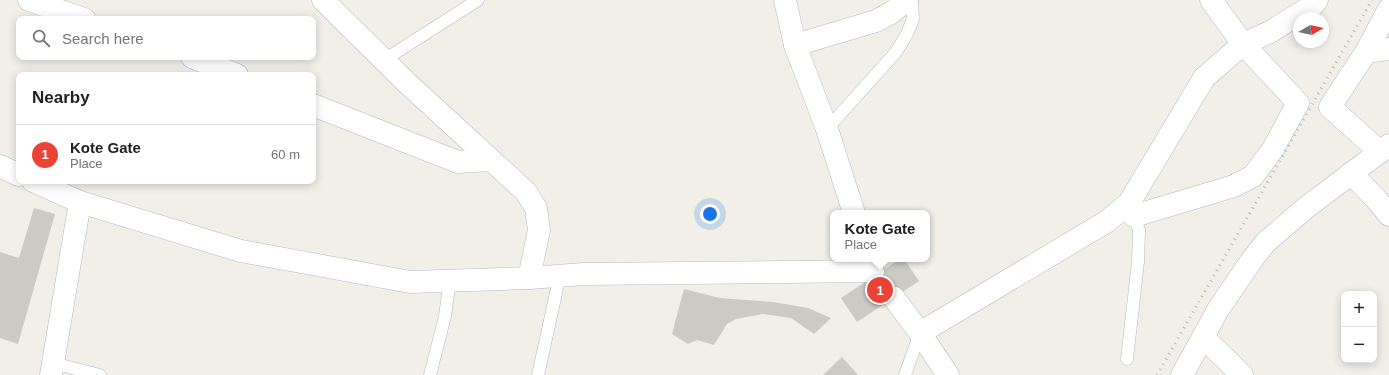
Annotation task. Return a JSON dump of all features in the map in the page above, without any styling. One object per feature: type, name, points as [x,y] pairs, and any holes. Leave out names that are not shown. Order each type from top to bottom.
[{"type":"street","points":[[29,0],[75,16]]},
{"type":"street","points":[[323,0],[384,60],[526,192],[536,208],[539,230],[529,278]]},
{"type":"street","points":[[785,0],[795,45],[827,129],[853,210]]},
{"type":"street","points":[[795,45],[876,21],[891,13],[907,0]]},
{"type":"street","points":[[1131,209],[1204,78],[1243,44],[1270,32],[1313,5],[1317,0]]},
{"type":"street","points":[[920,332],[1106,222],[1131,209],[1234,186],[1253,176],[1273,149],[1298,103],[1243,44],[1213,1]]},
{"type":"street","points":[[1182,375],[1219,308],[1266,242],[1306,207],[1384,148],[1330,107],[1366,52],[1389,9]]},
{"type":"street","points":[[1366,52],[1389,49]]},
{"type":"street","points":[[200,60],[230,72]]},
{"type":"street","points":[[316,106],[458,162],[490,160]]},
{"type":"street","points":[[0,166],[16,174]]},
{"type":"street","points":[[1351,173],[1389,215]]},
{"type":"street","points":[[40,184],[80,202],[241,251],[410,282],[529,278],[584,274],[873,268]]},
{"type":"street","points":[[52,369],[80,202]]},
{"type":"street","points":[[894,298],[920,332],[948,375]]},
{"type":"street","points":[[1203,337],[1242,375]]},
{"type":"lane","points":[[384,60],[478,0]]},
{"type":"lane","points":[[827,129],[900,46],[907,34],[912,19],[912,0]]},
{"type":"lane","points":[[1127,359],[1138,262],[1139,230],[1131,209]]},
{"type":"lane","points":[[538,375],[560,275]]},
{"type":"lane","points":[[430,375],[445,316],[450,280]]},
{"type":"lane","points":[[905,375],[920,332]]},
{"type":"lane","points":[[52,369],[100,375]]},
{"type":"building","points":[[34,208],[55,214],[18,344],[0,338],[0,252],[19,258]]},
{"type":"building","points":[[895,262],[906,262],[919,281],[857,322],[841,298]]},
{"type":"building","points":[[684,289],[720,298],[773,302],[808,308],[831,318],[814,334],[791,318],[763,314],[736,319],[727,324],[714,345],[697,340],[688,344],[672,334]]},
{"type":"building","points":[[842,357],[858,375],[823,375]]},
{"type":"tunnel","points":[[876,275],[894,298]]},
{"type":"railway","points":[[1157,375],[1372,0]]},
{"type":"place","name":"Kote Gate","points":[[880,290]]}]
